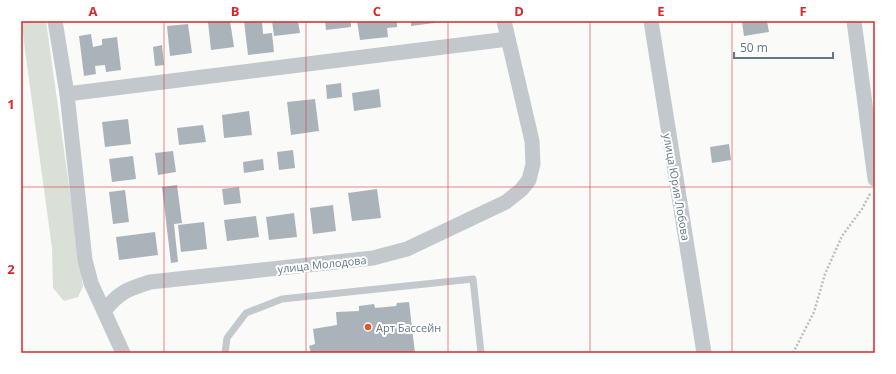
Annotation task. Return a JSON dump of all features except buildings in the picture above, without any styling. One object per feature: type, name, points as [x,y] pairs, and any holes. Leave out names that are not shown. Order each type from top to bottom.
[{"type":"street","points":[[55,21],[67,94],[86,260],[91,283],[105,310],[123,353]]},
{"type":"street","points":[[67,94],[508,39],[504,21]]},
{"type":"street","name":"улица Юрия Лобова","points":[[651,21],[704,353]]},
{"type":"street","points":[[854,21],[873,184]]},
{"type":"street","name":"улица Молодова","points":[[105,310],[115,298],[127,289],[150,282],[373,258],[407,249],[506,202],[521,190],[529,180],[533,164],[532,141],[508,39]]},
{"type":"lane","points":[[225,353],[227,338],[246,313],[282,299],[473,279],[481,353]]},
{"type":"path","points":[[792,353],[814,312],[825,274],[842,236],[862,208],[873,184]]},
{"type":"shaded area","points":[[21,21],[46,21],[83,286],[78,297],[64,301],[53,288],[52,248]]},
{"type":"place","name":"Арт Бассейн","points":[[368,327]]}]
